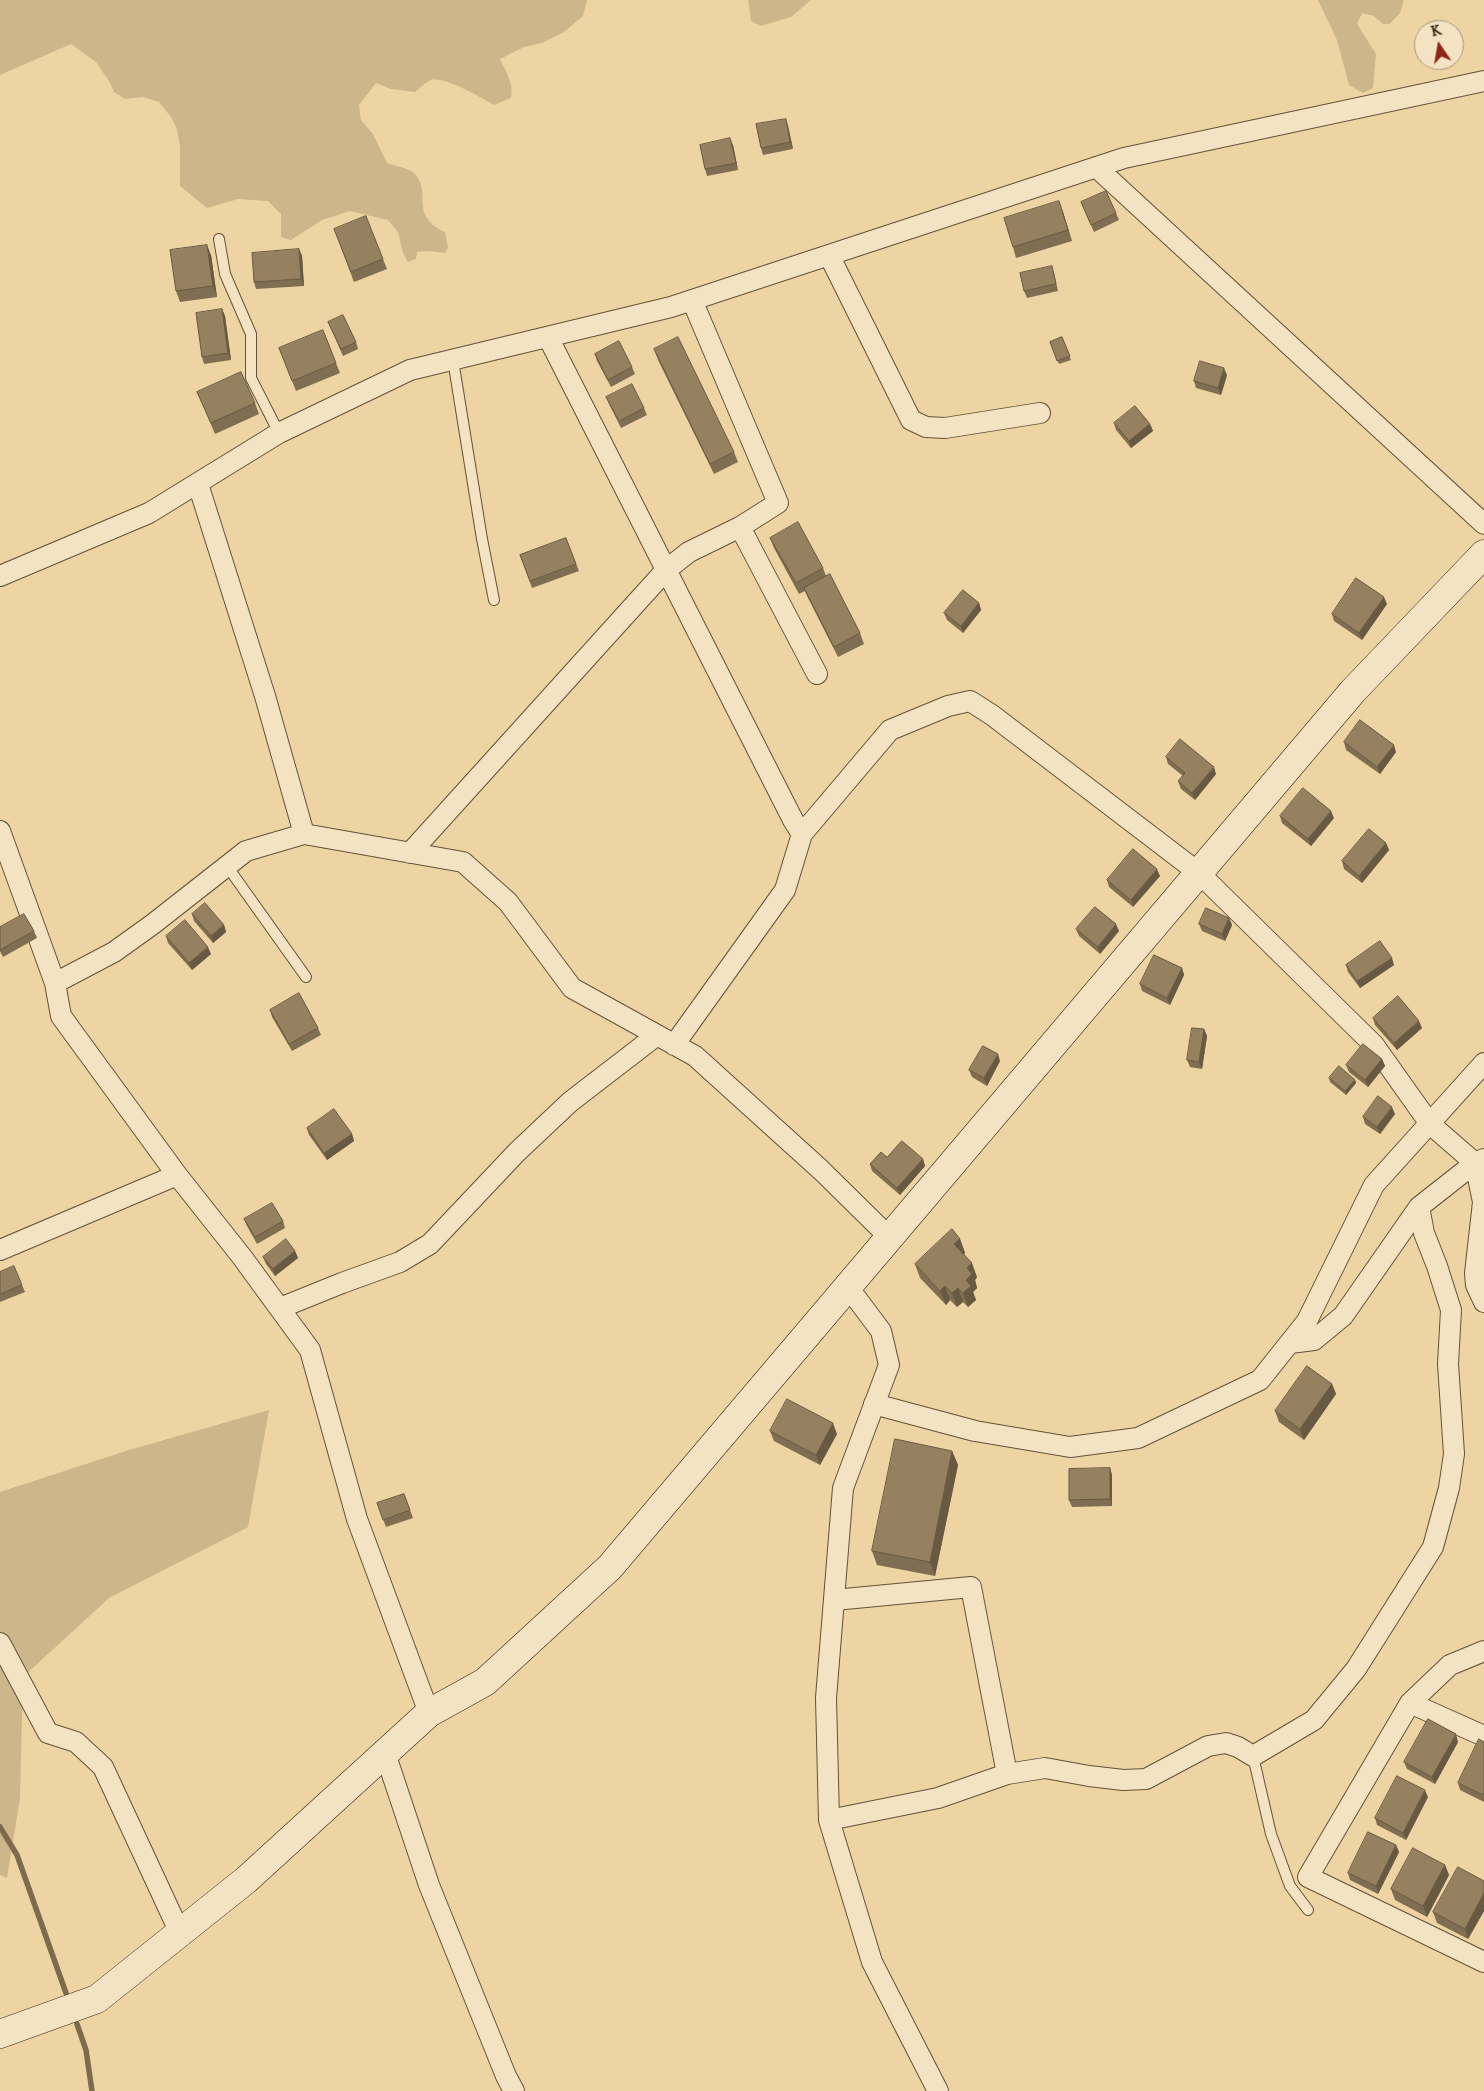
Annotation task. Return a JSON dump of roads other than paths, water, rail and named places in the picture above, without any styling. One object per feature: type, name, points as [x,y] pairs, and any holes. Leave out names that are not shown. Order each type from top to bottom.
[{"type":"street","points":[[0,576],[149,513],[279,433],[410,370],[671,307],[1124,158],[1484,81]]},
{"type":"street","points":[[1096,167],[1484,524]]},
{"type":"street","points":[[829,255],[911,420],[926,427],[945,428],[1040,413]]},
{"type":"street","points":[[410,853],[666,570],[689,552],[740,527],[778,503],[692,300]]},
{"type":"street","points":[[548,337],[793,820],[802,834]]},
{"type":"street","points":[[198,484],[265,696],[304,834]]},
{"type":"street","points":[[740,527],[817,674]]},
{"type":"street","points":[[0,2034],[97,1999],[246,1880],[429,1714],[485,1682],[610,1567],[1353,691],[1484,554]]},
{"type":"street","points":[[280,1308],[342,1282],[400,1262],[430,1244],[517,1152],[570,1102],[665,1040],[784,890],[802,834],[890,730],[948,706],[970,701],[992,715],[1199,873],[1374,1045],[1430,1124],[1480,1161],[1483,1202],[1475,1273],[1476,1285],[1484,1302]]},
{"type":"street","points":[[0,831],[55,983],[61,1016],[177,1175],[280,1308],[310,1350],[357,1519],[429,1714]]},
{"type":"street","points":[[55,983],[114,952],[246,851],[304,834],[463,862],[508,902],[572,988],[695,1056],[821,1170],[890,1238]]},
{"type":"street","points":[[874,1404],[975,1431],[1070,1447],[1138,1438],[1260,1380],[1307,1321],[1374,1185],[1484,1063]]},
{"type":"street","points":[[1290,1343],[1314,1340],[1343,1316],[1419,1207],[1480,1161]]},
{"type":"street","points":[[0,1250],[177,1175]]},
{"type":"street","points":[[829,1820],[938,1798],[1007,1774],[1045,1768],[1123,1780],[1146,1779],[1208,1746],[1226,1744],[1238,1747],[1253,1756],[1314,1720],[1356,1669],[1433,1547],[1449,1488],[1454,1454],[1448,1364],[1450,1310],[1437,1266],[1424,1233],[1419,1207]]},
{"type":"street","points":[[848,1288],[881,1331],[888,1365],[843,1488],[826,1698],[829,1820],[872,1962],[938,2091]]},
{"type":"street","points":[[834,1600],[971,1587],[1007,1774]]},
{"type":"street","points":[[0,1643],[48,1733],[76,1742],[103,1767],[180,1933]]},
{"type":"street","points":[[1484,1651],[1450,1665],[1410,1703],[1308,1877],[1484,1962]]},
{"type":"street","points":[[1410,1703],[1484,1736]]},
{"type":"street","points":[[385,1753],[429,1885],[506,2076],[514,2091]]},
{"type":"lane","points":[[219,239],[225,274],[251,334],[251,378],[279,433]]},
{"type":"lane","points":[[453,360],[482,539],[494,600]]},
{"type":"lane","points":[[227,866],[306,977]]},
{"type":"lane","points":[[1253,1756],[1271,1834],[1290,1886],[1308,1910]]},
{"type":"waterway","points":[[0,1827],[17,1855],[66,1993]]},
{"type":"waterway","points":[[77,2024],[86,2050],[92,2091]]}]
